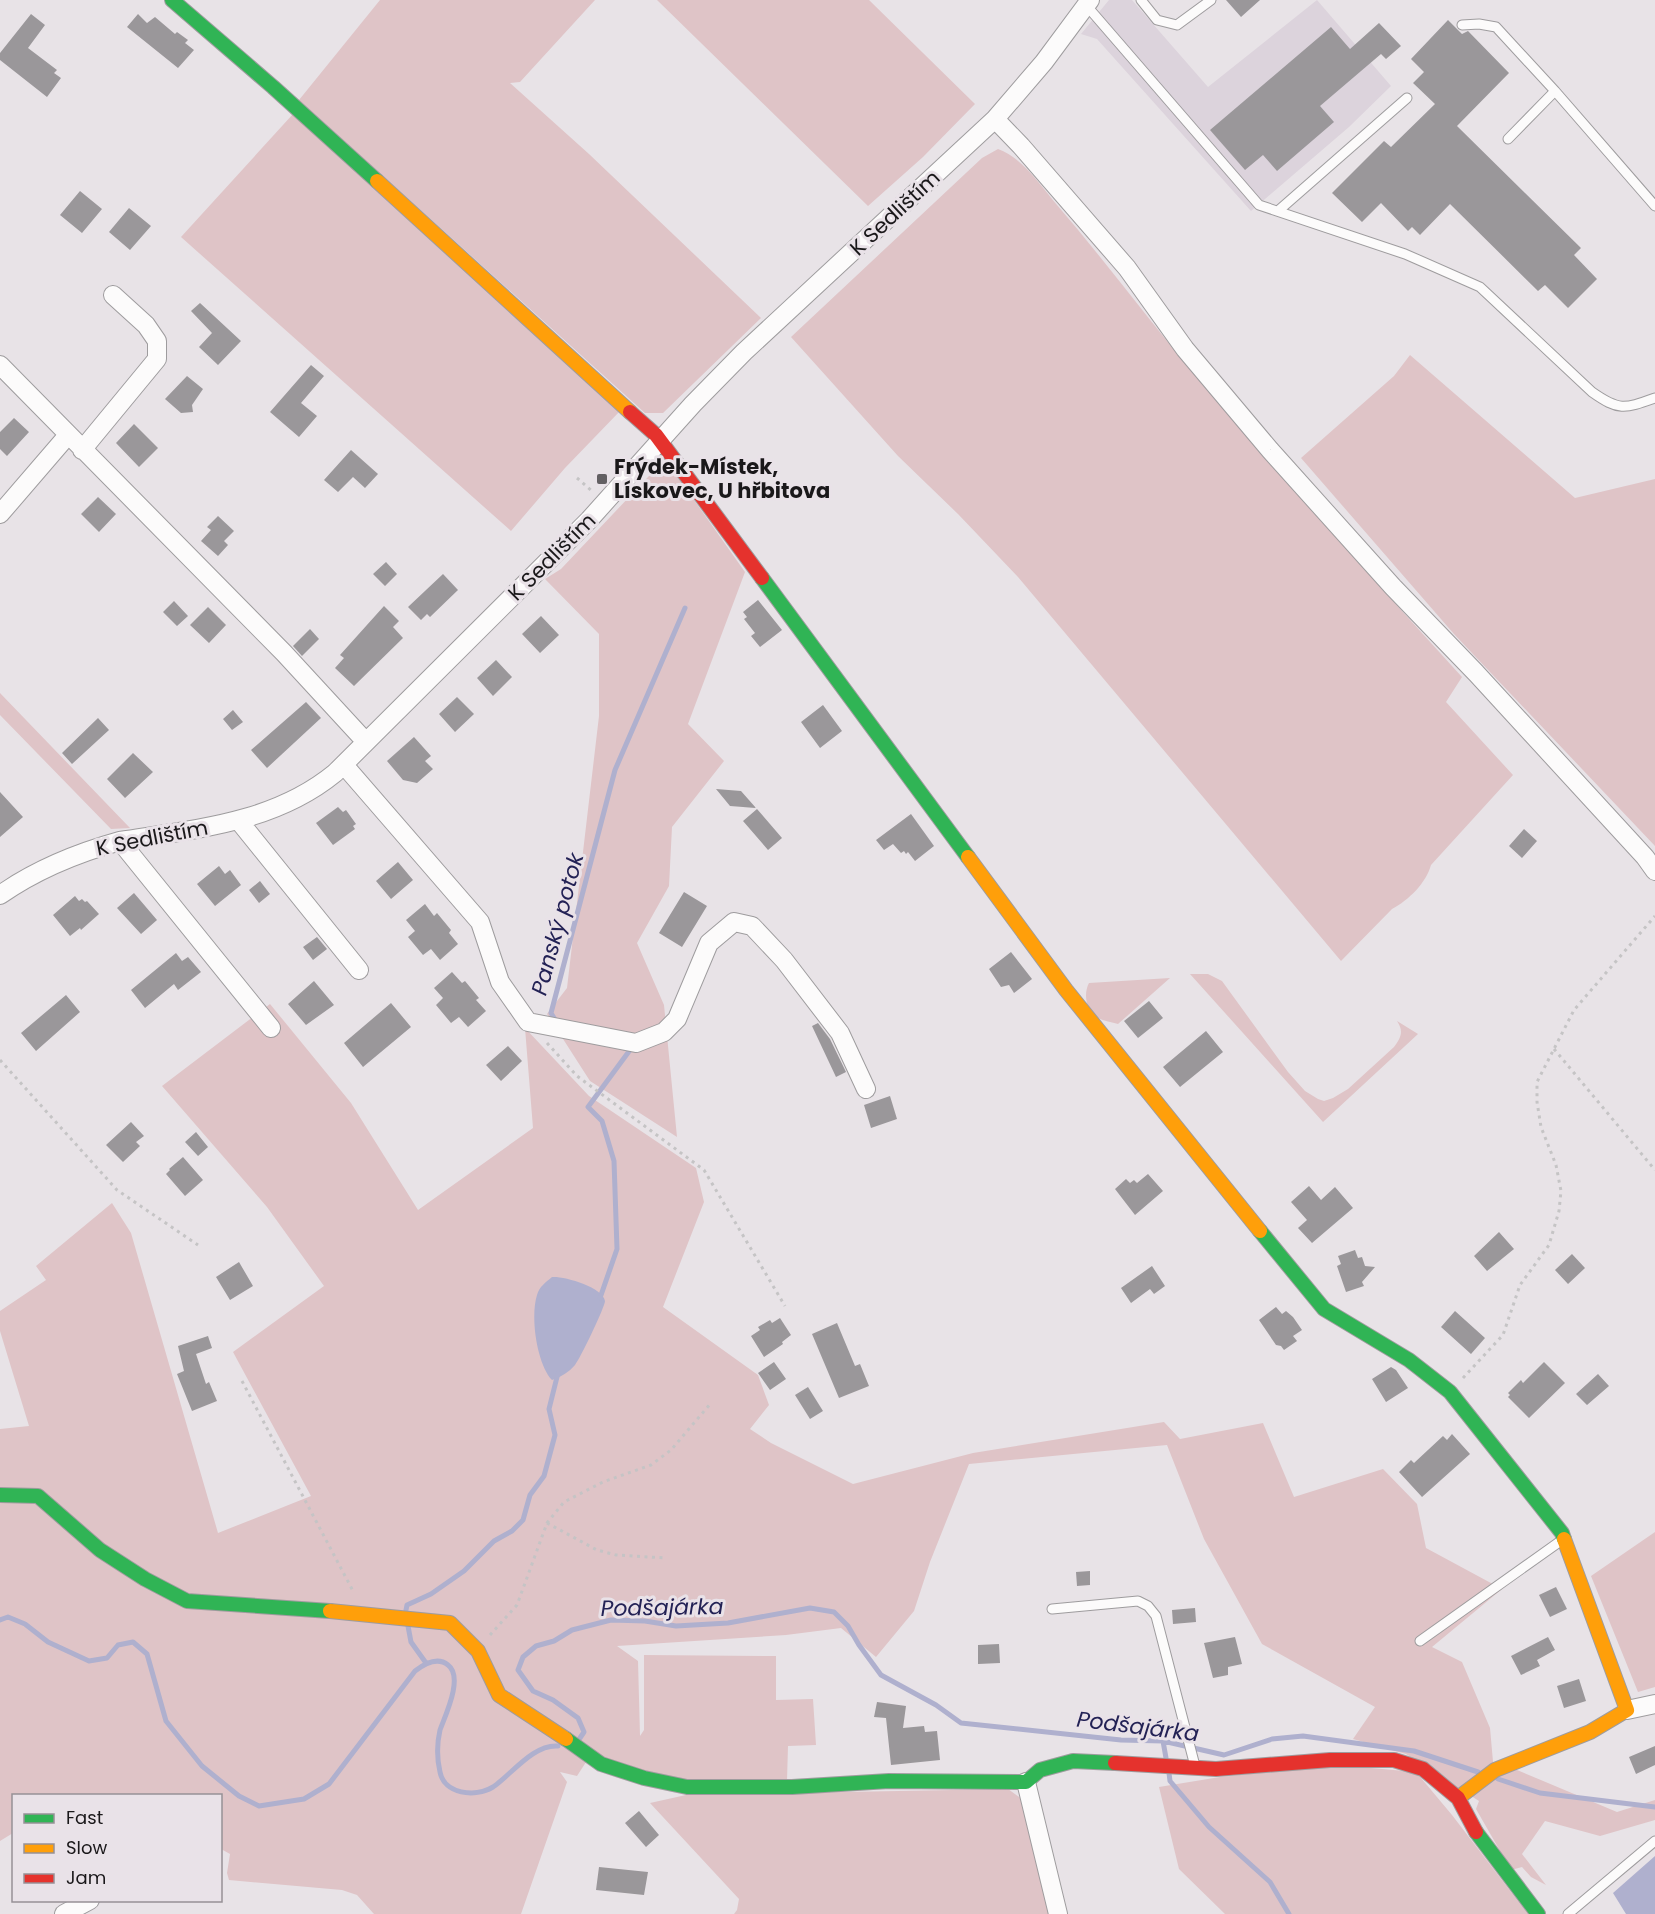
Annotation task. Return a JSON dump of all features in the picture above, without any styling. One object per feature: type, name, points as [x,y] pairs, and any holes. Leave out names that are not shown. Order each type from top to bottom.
[{"type":"street","points":[[172,0],[273,87],[660,440],[1066,990],[1324,1309],[1409,1360],[1449,1392],[1562,1533],[1627,1710]]},
{"type":"street","name":"K Sedlištím","points":[[0,895],[25,878],[51,865],[120,841],[239,821],[278,808],[325,781],[344,765],[589,520],[660,440],[751,345],[995,119],[1044,62],[1088,2]]},
{"type":"street","points":[[995,119],[1127,268],[1185,349],[1270,450],[1393,587],[1476,673],[1645,857],[1655,871]]},
{"type":"street","points":[[82,450],[157,359],[157,341],[146,325],[114,295]]},
{"type":"street","points":[[0,365],[284,653],[366,742]]},
{"type":"street","points":[[0,514],[68,435]]},
{"type":"street","points":[[344,765],[480,922],[500,982],[528,1022],[636,1043],[664,1032],[677,1019],[709,943],[734,922],[752,926],[783,960],[840,1033],[866,1089]]},
{"type":"street","points":[[239,821],[359,970]]},
{"type":"street","points":[[120,841],[271,1028]]},
{"type":"street","points":[[0,1495],[38,1496],[100,1550],[145,1580],[187,1601],[365,1614],[450,1623],[478,1651],[499,1695],[601,1764],[625,1773],[687,1787],[792,1787],[889,1781],[1026,1782],[1040,1770],[1073,1761],[1216,1769],[1330,1760],[1407,1762],[1423,1769],[1458,1798],[1479,1838],[1538,1914]]},
{"type":"street","points":[[1458,1798],[1495,1770],[1590,1732],[1627,1710],[1655,1704]]},
{"type":"street","points":[[1026,1782],[1058,1914]]},
{"type":"street","points":[[64,1914],[86,1902]]},
{"type":"lane","points":[[1142,0],[1157,20],[1177,25],[1211,0]]},
{"type":"lane","points":[[1088,2],[1259,205],[1405,254],[1480,287],[1592,392],[1611,405],[1631,406],[1655,398]]},
{"type":"lane","points":[[1462,25],[1479,24],[1496,27],[1555,91],[1655,207]]},
{"type":"lane","points":[[1508,140],[1555,91]]},
{"type":"lane","points":[[1278,211],[1407,98]]},
{"type":"lane","points":[[1420,1641],[1564,1539]]},
{"type":"lane","points":[[1052,1608],[1138,1601],[1148,1606],[1155,1616],[1196,1768]]},
{"type":"lane","points":[[1568,1914],[1655,1841]]},
{"type":"path","points":[[1449,1392],[1503,1335],[1520,1284],[1549,1245],[1559,1211],[1561,1191],[1556,1165],[1541,1127],[1537,1082],[1574,1010],[1655,916]]},
{"type":"path","points":[[528,1022],[577,1076],[704,1170],[785,1306]]},
{"type":"path","points":[[1554,1049],[1655,1170]]},
{"type":"path","points":[[0,1060],[117,1190],[198,1245]]},
{"type":"path","points":[[242,1381],[365,1614]]},
{"type":"path","points":[[478,1651],[517,1605],[547,1523],[564,1502],[603,1482],[651,1465],[671,1450],[711,1402]]},
{"type":"path","points":[[547,1523],[597,1550],[616,1555],[666,1558]]},
{"type":"shaded area","points":[[380,0],[595,0],[520,82],[510,83],[589,154],[761,318],[663,413],[645,413],[299,100]]},
{"type":"shaded area","points":[[657,0],[869,0],[975,104],[923,157],[868,206]]},
{"type":"shaded area","points":[[1109,0],[1132,0],[1208,87],[1317,0],[1391,86],[1349,127],[1251,211],[1097,39],[1081,34]]},
{"type":"shaded area","points":[[293,114],[621,410],[565,468],[511,531],[181,237]]},
{"type":"shaded area","points":[[998,149],[1007,153],[1031,173],[1200,381],[1462,677],[1446,702],[1513,775],[1431,865],[1429,872],[1416,890],[1392,909],[1341,961],[1018,577],[898,456],[791,337],[982,158]]},
{"type":"shaded area","points":[[1410,355],[1575,498],[1655,479],[1655,846],[1454,634],[1301,458],[1394,376]]},
{"type":"shaded area","points":[[665,459],[745,572],[688,724],[724,761],[672,827],[669,886],[637,943],[664,1005],[677,1137],[590,1081],[547,1014],[567,988],[599,716],[599,634],[545,579],[561,569]]},
{"type":"shaded area","points":[[0,693],[130,828],[111,829],[0,715]]},
{"type":"shaded area","points":[[1190,974],[1208,974],[1222,981],[1288,1072],[1305,1091],[1324,1101],[1348,1089],[1394,1047],[1401,1034],[1397,1021],[1418,1034],[1323,1122]]},
{"type":"shaded area","points":[[1170,978],[1118,1024],[1098,1018],[1088,1007],[1086,992],[1089,983]]},
{"type":"shaded area","points":[[270,1004],[351,1103],[418,1210],[533,1128],[525,1028],[589,1096],[696,1168],[704,1202],[663,1307],[758,1375],[769,1405],[750,1429],[771,1443],[853,1484],[973,1453],[1164,1422],[1180,1439],[1263,1423],[1294,1497],[1383,1469],[1417,1504],[1426,1548],[1502,1589],[1432,1647],[1462,1662],[1490,1728],[1494,1773],[1517,1770],[1617,1812],[1655,1800],[1655,1820],[1600,1836],[1545,1821],[1522,1854],[1546,1885],[1531,1877],[1522,1867],[1511,1870],[1476,1809],[1479,1801],[1406,1754],[1353,1739],[1375,1707],[1262,1644],[1204,1539],[1167,1445],[969,1464],[930,1562],[914,1611],[876,1657],[841,1628],[786,1635],[617,1646],[638,1661],[640,1736],[644,1730],[644,1655],[776,1656],[776,1700],[813,1699],[816,1745],[788,1746],[787,1781],[697,1782],[588,1759],[577,1776],[560,1772],[567,1782],[521,1914],[374,1914],[357,1895],[342,1890],[229,1880],[227,1873],[230,1854],[222,1850],[222,1794],[12,1794],[12,1834],[0,1841],[0,1429],[29,1426],[0,1331],[0,1311],[46,1280],[36,1266],[112,1203],[131,1233],[218,1533],[311,1496],[233,1352],[324,1286],[267,1207],[162,1086]]},
{"type":"shaded area","points":[[1655,1532],[1655,1687],[1638,1692],[1591,1576]]},
{"type":"shaded area","points":[[1337,1765],[1416,1772],[1528,1914],[1225,1914],[1179,1869],[1159,1787],[1220,1777]]},
{"type":"shaded area","points":[[1008,1789],[1026,1802],[1048,1914],[734,1914],[739,1899],[650,1803],[686,1795]]},
{"type":"water","points":[[552,1277],[574,1280],[591,1287],[603,1296],[605,1301],[592,1333],[575,1365],[565,1374],[552,1380],[542,1363],[536,1340],[534,1315],[538,1292]]},
{"type":"water","points":[[1655,1856],[1655,1914],[1626,1914],[1613,1893]]},
{"type":"building","points":[[1226,0],[1260,0],[1241,17]]},
{"type":"building","points":[[31,14],[45,25],[28,48],[57,70],[54,73],[61,78],[47,97],[0,60],[0,53]]},
{"type":"building","points":[[138,14],[147,23],[155,17],[175,34],[177,32],[188,40],[185,43],[194,50],[178,68],[127,27]]},
{"type":"building","points":[[1448,20],[1462,34],[1468,31],[1509,73],[1457,126],[1581,248],[1574,255],[1597,279],[1568,308],[1545,285],[1538,291],[1450,204],[1420,235],[1412,227],[1408,231],[1381,203],[1362,222],[1332,193],[1384,141],[1391,147],[1435,104],[1413,83],[1424,72],[1411,59]]},
{"type":"building","points":[[1379,23],[1401,46],[1386,59],[1381,54],[1320,106],[1334,122],[1277,171],[1263,155],[1245,170],[1210,130],[1331,27],[1350,49]]},
{"type":"building","points":[[80,191],[102,209],[82,233],[60,215]]},
{"type":"building","points":[[129,208],[151,226],[130,250],[109,232]]},
{"type":"building","points":[[200,303],[241,341],[218,365],[199,347],[212,333],[191,311]]},
{"type":"building","points":[[311,365],[324,376],[301,403],[317,416],[299,437],[270,412]]},
{"type":"building","points":[[187,376],[203,389],[192,405],[193,412],[181,413],[165,399]]},
{"type":"building","points":[[14,418],[29,432],[7,456],[0,449],[0,432]]},
{"type":"building","points":[[134,424],[158,448],[139,467],[116,443]]},
{"type":"building","points":[[351,450],[378,474],[365,488],[353,477],[338,492],[324,480]]},
{"type":"building","points":[[98,497],[116,514],[99,532],[81,514]]},
{"type":"building","points":[[218,516],[234,531],[224,541],[228,545],[218,556],[201,541],[211,530],[207,527]]},
{"type":"building","points":[[386,562],[397,574],[385,586],[373,574]]},
{"type":"building","points":[[443,574],[458,590],[430,617],[427,614],[421,620],[408,607]]},
{"type":"building","points":[[758,600],[782,630],[760,647],[751,636],[755,633],[744,619],[747,617],[743,612]]},
{"type":"building","points":[[174,601],[188,616],[177,626],[163,612]]},
{"type":"building","points":[[384,606],[399,621],[393,627],[403,638],[354,686],[335,668],[344,658],[340,655]]},
{"type":"building","points":[[208,607],[226,625],[209,643],[190,625]]},
{"type":"building","points":[[541,616],[559,635],[540,653],[522,634]]},
{"type":"building","points":[[310,629],[319,639],[302,656],[293,646]]},
{"type":"building","points":[[496,660],[512,677],[493,696],[477,678]]},
{"type":"building","points":[[457,697],[474,714],[455,732],[439,714]]},
{"type":"building","points":[[306,702],[321,718],[267,768],[251,750]]},
{"type":"building","points":[[823,705],[842,731],[820,748],[801,722]]},
{"type":"building","points":[[233,710],[243,722],[232,730],[223,719]]},
{"type":"building","points":[[98,718],[109,730],[72,764],[62,753]]},
{"type":"building","points":[[414,737],[431,756],[425,761],[433,769],[417,783],[403,780],[387,761]]},
{"type":"building","points":[[133,753],[153,772],[125,798],[107,779]]},
{"type":"building","points":[[716,789],[741,791],[756,808],[730,806]]},
{"type":"building","points":[[0,792],[23,817],[0,837]]},
{"type":"building","points":[[338,807],[343,812],[346,810],[356,824],[353,826],[355,829],[333,845],[316,823]]},
{"type":"building","points":[[757,809],[782,838],[768,850],[743,821]]},
{"type":"building","points":[[911,814],[934,846],[915,861],[908,852],[901,853],[893,844],[884,850],[876,840]]},
{"type":"building","points":[[1524,829],[1537,841],[1522,858],[1509,846]]},
{"type":"building","points":[[398,862],[413,880],[391,899],[376,881]]},
{"type":"building","points":[[219,866],[225,874],[230,870],[241,885],[215,906],[197,884]]},
{"type":"building","points":[[260,881],[270,894],[259,903],[249,890]]},
{"type":"building","points":[[684,892],[707,906],[682,947],[659,933]]},
{"type":"building","points":[[134,893],[157,920],[141,934],[117,908]]},
{"type":"building","points":[[75,896],[79,901],[82,899],[87,901],[99,914],[81,930],[80,928],[70,936],[53,915]]},
{"type":"building","points":[[425,904],[434,916],[437,913],[451,930],[449,933],[458,944],[440,960],[431,949],[423,955],[408,937],[415,931],[406,920]]},
{"type":"building","points":[[317,937],[327,949],[313,960],[303,947]]},
{"type":"building","points":[[1011,952],[1032,979],[1014,993],[1009,985],[1001,987],[989,969]]},
{"type":"building","points":[[176,953],[182,961],[188,957],[201,972],[178,990],[174,984],[145,1008],[131,990]]},
{"type":"building","points":[[452,972],[462,983],[465,981],[479,998],[476,1000],[486,1011],[468,1027],[459,1017],[451,1023],[436,1005],[443,998],[434,988]]},
{"type":"building","points":[[314,981],[334,1005],[306,1025],[288,1004]]},
{"type":"building","points":[[66,995],[80,1012],[36,1051],[21,1033]]},
{"type":"building","points":[[1149,1001],[1163,1018],[1138,1038],[1124,1021]]},
{"type":"building","points":[[391,1003],[411,1027],[363,1067],[344,1043]]},
{"type":"building","points":[[818,1023],[830,1039],[846,1072],[836,1077],[812,1026]]},
{"type":"building","points":[[1206,1031],[1223,1052],[1180,1087],[1163,1067]]},
{"type":"building","points":[[508,1046],[522,1061],[501,1081],[486,1065]]},
{"type":"building","points":[[890,1096],[897,1119],[871,1128],[864,1105]]},
{"type":"building","points":[[131,1122],[144,1136],[136,1142],[140,1146],[123,1162],[106,1145]]},
{"type":"building","points":[[196,1132],[208,1147],[198,1156],[185,1142]]},
{"type":"building","points":[[183,1157],[203,1180],[185,1196],[166,1174]]},
{"type":"building","points":[[1148,1174],[1163,1191],[1135,1215],[1115,1189],[1126,1179],[1130,1183],[1134,1180],[1137,1183]]},
{"type":"building","points":[[1309,1186],[1321,1200],[1335,1187],[1353,1208],[1312,1243],[1298,1228],[1307,1220],[1291,1202]]},
{"type":"building","points":[[1499,1232],[1514,1249],[1487,1271],[1474,1256]]},
{"type":"building","points":[[1355,1250],[1358,1258],[1362,1257],[1365,1266],[1375,1267],[1362,1282],[1364,1286],[1346,1292],[1337,1266],[1341,1264],[1338,1256]]},
{"type":"building","points":[[1572,1254],[1585,1268],[1568,1284],[1555,1270]]},
{"type":"building","points":[[239,1262],[253,1286],[230,1300],[216,1277]]},
{"type":"building","points":[[1152,1266],[1165,1286],[1154,1294],[1150,1289],[1131,1303],[1121,1288]]},
{"type":"building","points":[[1276,1307],[1282,1314],[1286,1311],[1293,1317],[1302,1330],[1293,1336],[1297,1341],[1284,1350],[1281,1346],[1276,1345],[1259,1320]]},
{"type":"building","points":[[1455,1311],[1485,1338],[1471,1354],[1441,1327]]},
{"type":"building","points":[[780,1318],[791,1335],[782,1342],[783,1344],[764,1357],[751,1336],[760,1330],[758,1327],[770,1320],[772,1323]]},
{"type":"building","points":[[837,1323],[855,1366],[860,1364],[869,1386],[839,1398],[812,1334]]},
{"type":"building","points":[[208,1336],[212,1348],[196,1354],[206,1384],[209,1382],[217,1401],[192,1411],[177,1374],[184,1371],[178,1346]]},
{"type":"building","points":[[774,1362],[786,1379],[770,1390],[758,1373]]},
{"type":"building","points":[[1544,1362],[1565,1383],[1529,1418],[1508,1397],[1510,1395],[1508,1393],[1521,1380],[1523,1383]]},
{"type":"building","points":[[1391,1367],[1396,1370],[1408,1388],[1386,1402],[1372,1379]]},
{"type":"building","points":[[1598,1374],[1609,1386],[1587,1405],[1576,1394]]},
{"type":"building","points":[[808,1387],[823,1411],[810,1419],[795,1395]]},
{"type":"building","points":[[1452,1434],[1470,1454],[1422,1497],[1399,1472],[1411,1460],[1414,1463],[1443,1436],[1447,1440]]},
{"type":"building","points":[[1090,1571],[1090,1585],[1077,1586],[1076,1572]]},
{"type":"building","points":[[1556,1587],[1567,1609],[1550,1617],[1539,1595]]},
{"type":"building","points":[[1195,1608],[1196,1622],[1173,1624],[1172,1610]]},
{"type":"building","points":[[1235,1637],[1242,1664],[1228,1667],[1228,1675],[1213,1678],[1204,1643]]},
{"type":"building","points":[[1548,1637],[1555,1650],[1537,1660],[1540,1666],[1521,1675],[1511,1656]]},
{"type":"building","points":[[999,1644],[1000,1663],[978,1664],[978,1645]]},
{"type":"building","points":[[1579,1679],[1586,1701],[1564,1708],[1557,1686]]},
{"type":"building","points":[[877,1702],[906,1706],[903,1728],[924,1726],[925,1732],[937,1731],[940,1760],[891,1765],[886,1718],[874,1717]]},
{"type":"building","points":[[1655,1746],[1655,1765],[1636,1774],[1629,1757]]},
{"type":"building","points":[[639,1811],[659,1835],[646,1847],[625,1823]]},
{"type":"building","points":[[599,1867],[648,1872],[644,1895],[596,1890]]},
{"type":"waterway","name":"Panský potok","points":[[557,1023],[551,1013],[615,770],[685,608]]},
{"type":"waterway","name":"Panský potok","points":[[600,1298],[617,1249],[614,1161],[602,1121],[588,1107],[630,1050],[624,1048]]},
{"type":"waterway","name":"Panský potok","points":[[406,1610],[407,1605],[431,1594],[464,1571],[494,1541],[512,1531],[523,1520],[530,1495],[544,1476],[555,1435],[549,1409],[558,1373]]},
{"type":"waterway","name":"Podšajárka","points":[[580,1738],[584,1732],[578,1718],[553,1700],[533,1691],[518,1670],[523,1657],[536,1646],[554,1641],[572,1630],[611,1620],[645,1621],[676,1626],[728,1623],[810,1608],[834,1612],[848,1626],[881,1675],[936,1705],[961,1723],[1121,1740],[1163,1741],[1224,1755],[1272,1739],[1303,1736],[1414,1751],[1478,1772]]},
{"type":"waterway","name":"Podšajárka","points":[[0,1620],[8,1617],[25,1624],[48,1642],[89,1661],[107,1658],[118,1645],[133,1642],[147,1654],[166,1721],[202,1766],[239,1796],[259,1806],[304,1799],[329,1784],[415,1671],[435,1661],[448,1665],[454,1678],[452,1697],[440,1730],[438,1746],[440,1772],[447,1785],[461,1792],[486,1790],[500,1782],[531,1755],[540,1750],[558,1746]]},
{"type":"waterway","name":"Panský potok","points":[[408,1626],[411,1642],[426,1663]]},
{"type":"waterway","name":"Panský potok","points":[[1163,1741],[1166,1758]]},
{"type":"waterway","name":"Panský potok","points":[[1169,1773],[1170,1781],[1209,1827],[1270,1882],[1289,1914]]},
{"type":"waterway","name":"Podšajárka","points":[[1498,1779],[1540,1793],[1655,1807]]},
{"type":"traffic: fast","points":[[172,0],[377,181]]},
{"type":"traffic: fast","points":[[762,578],[968,857]]},
{"type":"traffic: fast","points":[[1260,1231],[1324,1309],[1409,1360],[1450,1392],[1562,1533],[1564,1539]]},
{"type":"traffic: fast","points":[[0,1495],[38,1496],[100,1550],[145,1579],[187,1601],[330,1611]]},
{"type":"traffic: fast","points":[[566,1739],[601,1764],[644,1778],[687,1787],[792,1787],[889,1781],[1026,1782],[1040,1770],[1073,1761],[1115,1763]]},
{"type":"traffic: fast","points":[[1476,1832],[1538,1914]]},
{"type":"traffic: slow","points":[[377,181],[630,412]]},
{"type":"traffic: slow","points":[[968,857],[1066,990],[1260,1231]]},
{"type":"traffic: slow","points":[[1458,1798],[1495,1770],[1590,1732],[1627,1710],[1564,1539]]},
{"type":"traffic: slow","points":[[330,1611],[450,1623],[478,1651],[499,1695],[566,1739]]},
{"type":"traffic: jam","points":[[630,412],[656,435],[762,578]]},
{"type":"traffic: jam","points":[[1115,1763],[1216,1769],[1330,1760],[1394,1760],[1423,1769],[1458,1798],[1476,1832]]},
{"type":"place","name":"Frýdek-Místek, Lískovec, U hřbitova","points":[[602,479]]}]
